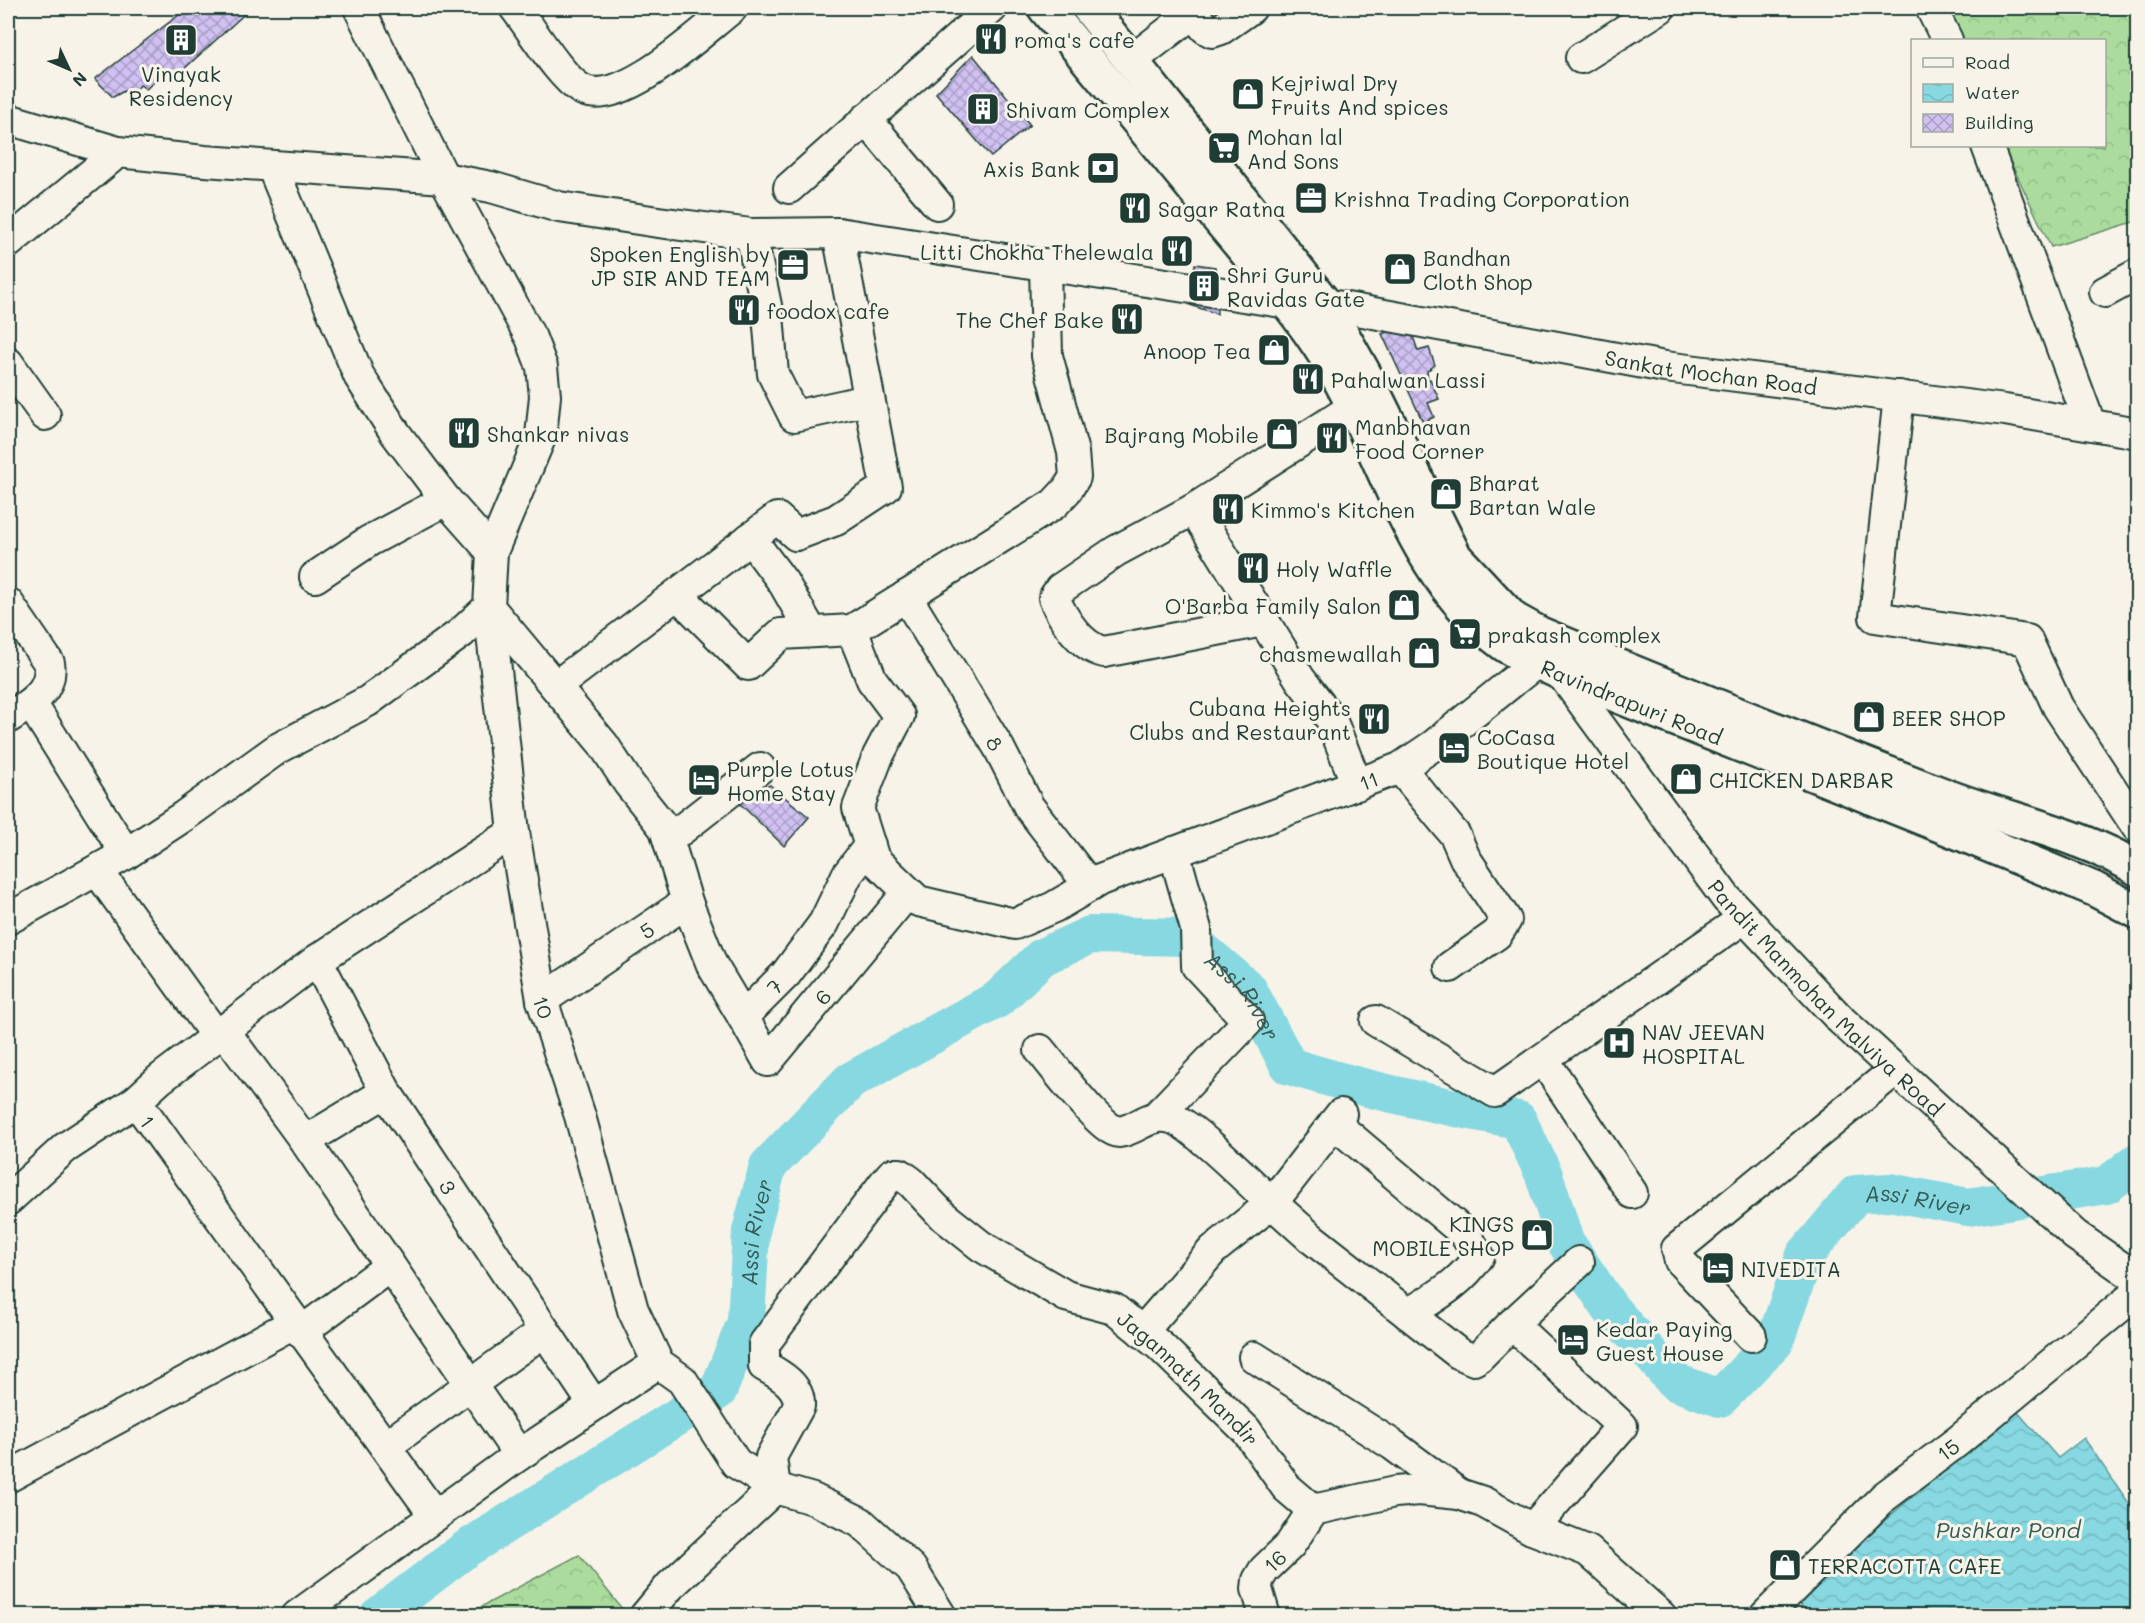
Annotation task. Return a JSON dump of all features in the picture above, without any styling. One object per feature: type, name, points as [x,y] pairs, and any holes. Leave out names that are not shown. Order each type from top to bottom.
[{"type":"main road","points":[[1045,8],[1288,303]]},
{"type":"main road","name":"Ravindrapuri Road","points":[[1089,8],[1325,304],[1367,379],[1455,557],[1513,619],[1540,634],[1770,729],[2125,861]]},
{"type":"main road","name":"Ravindrapuri Road","points":[[1288,303],[1327,358],[1354,407],[1420,546],[1449,591],[1474,618],[1506,645],[1550,667],[2094,890],[2138,912]]},
{"type":"street","name":"10","points":[[359,8],[444,178],[531,338],[542,366],[545,396],[541,436],[492,552],[489,607],[514,832],[542,1000],[580,1116],[633,1310],[658,1363],[682,1380],[733,1454],[736,1462],[775,1488]]},
{"type":"street","points":[[515,8],[570,80],[583,90],[598,94],[619,90],[641,78],[732,8]]},
{"type":"street","points":[[789,188],[992,8]]},
{"type":"street","points":[[1132,60],[1191,10],[1205,28],[1212,32],[1221,29],[1251,8]]},
{"type":"street","points":[[1581,58],[1659,8]]},
{"type":"street","points":[[1931,8],[1946,39]]},
{"type":"street","name":"Sankat Mochan Road","points":[[8,119],[118,152],[444,178],[491,187],[559,207],[752,234],[838,233],[1288,303],[1325,304],[1665,367],[2005,410],[2138,433]]},
{"type":"street","points":[[866,119],[937,204]]},
{"type":"street","points":[[1987,147],[2090,424]]},
{"type":"street","points":[[8,243],[118,152]]},
{"type":"street","points":[[272,166],[358,376],[396,434],[446,500],[492,552]]},
{"type":"street","points":[[556,686],[777,518],[796,535],[836,520],[886,487],[838,233]]},
{"type":"street","points":[[752,234],[768,315],[773,374],[794,416],[868,400]]},
{"type":"street","points":[[678,595],[747,665],[781,634],[852,630],[1054,504],[1075,477],[1073,452],[1047,356],[1045,264]]},
{"type":"street","points":[[2105,292],[2138,274]]},
{"type":"street","points":[[8,363],[45,415]]},
{"type":"street","points":[[1899,396],[1875,617],[2027,640],[2058,707],[2137,827],[2125,861],[2094,890]]},
{"type":"street","points":[[1263,621],[1104,652],[1085,644],[1059,609],[1054,598],[1060,589],[1116,551],[1194,509],[1354,407]]},
{"type":"street","points":[[315,577],[369,541],[446,500]]},
{"type":"street","points":[[1194,509],[1300,679],[1331,719],[1357,785]]},
{"type":"street","points":[[750,538],[783,582],[811,631]]},
{"type":"street","name":"8","points":[[906,596],[999,748],[1029,807],[1090,886]]},
{"type":"street","points":[[8,603],[48,663],[50,682],[19,711],[126,854]]},
{"type":"street","points":[[8,919],[126,854],[184,816],[277,749],[368,701],[461,633],[489,607],[556,686],[665,829],[687,902],[712,965],[743,1017]]},
{"type":"street","name":"11","points":[[852,630],[872,680],[899,716],[878,756],[858,808],[874,859],[918,901],[1015,924],[1054,907],[1090,886],[1174,852],[1400,768],[1550,667]]},
{"type":"street","name":"Pandit Manmohan Malviya Road","points":[[1550,667],[1726,898],[1842,1021],[2075,1235],[2138,1279]]},
{"type":"street","points":[[665,829],[673,832],[681,830],[760,768]]},
{"type":"street","points":[[1400,768],[1455,835],[1465,858],[1506,920],[1497,934],[1450,967]]},
{"type":"street","name":"1","points":[[435,1516],[136,1101],[160,1078],[317,960],[514,832]]},
{"type":"street","name":"7","points":[[743,1017],[793,965],[824,923],[847,875],[870,845]]},
{"type":"street","points":[[1040,1050],[1089,1109],[1111,1130],[1121,1131],[1157,1116],[1248,1021],[1197,966],[1196,929],[1174,852]]},
{"type":"street","points":[[97,870],[305,1141],[519,1455]]},
{"type":"street","name":"6","points":[[743,1017],[768,1061],[909,892]]},
{"type":"street","name":"5","points":[[542,1000],[687,902]]},
{"type":"street","points":[[1376,1021],[1496,1092],[1744,918]]},
{"type":"street","name":"3","points":[[317,960],[386,1092],[594,1405]]},
{"type":"street","points":[[1543,1059],[1632,1193]]},
{"type":"street","points":[[1751,1336],[1680,1262],[1677,1249],[1895,1070]]},
{"type":"street","points":[[305,1141],[386,1092]]},
{"type":"street","points":[[8,1200],[65,1148],[136,1101]]},
{"type":"street","points":[[1157,1116],[1178,1120],[1311,1238],[1458,1353],[1474,1360],[1579,1262]]},
{"type":"street","points":[[1142,1332],[1213,1250],[1272,1203],[1338,1119],[1464,1233],[1479,1256],[1468,1272],[1453,1286],[1408,1314]]},
{"type":"street","name":"Jagannath Mandir","points":[[775,1488],[771,1457],[799,1407],[800,1398],[795,1388],[764,1366],[764,1344],[892,1174],[900,1174],[911,1182],[942,1215],[981,1246],[1066,1296],[1114,1309],[1142,1332],[1246,1430],[1286,1487],[1313,1510]]},
{"type":"street","points":[[8,1477],[297,1327],[390,1266]]},
{"type":"street","name":"15","points":[[1765,1616],[1884,1497],[1958,1441],[2138,1292]]},
{"type":"street","points":[[1512,1324],[1622,1426],[1532,1529]]},
{"type":"street","points":[[386,1446],[544,1331]]},
{"type":"street","points":[[1254,1357],[1393,1445],[1459,1494]]},
{"type":"street","points":[[297,1616],[519,1455],[658,1363]]},
{"type":"street","points":[[645,1616],[670,1586],[775,1488],[813,1499],[860,1522],[911,1568],[941,1616]]},
{"type":"street","points":[[1313,1510],[1395,1492],[1419,1490],[1459,1494],[1483,1502],[1532,1529],[1588,1551],[1661,1616]]},
{"type":"street","name":"16","points":[[1265,1616],[1257,1589],[1258,1580],[1290,1545],[1313,1510]]},
{"type":"green space","points":[[1938,8],[2137,8],[2137,221],[2051,247],[2003,147],[2106,147],[2106,39],[1953,39]]},
{"type":"green space","points":[[579,1555],[627,1615],[466,1615]]},
{"type":"water","name":"Pushkar Pond","points":[[2015,1409],[2058,1458],[2084,1438],[2137,1515],[2137,1615],[1811,1616],[1794,1598]]},
{"type":"building","name":"Vinayak Residency","points":[[188,8],[251,8],[173,79],[166,72],[146,89],[140,85],[131,96],[124,91],[113,97],[95,79]]},
{"type":"building","name":"Shivam Complex","points":[[973,55],[1030,125],[991,157],[936,93]]},
{"type":"building","name":"Shri Guru Ravidas Gate","points":[[1195,264],[1215,267],[1217,314],[1190,305]]},
{"type":"building","points":[[1409,325],[1418,351],[1429,348],[1435,365],[1427,371],[1428,380],[1430,379],[1439,399],[1428,403],[1434,417],[1423,422],[1382,334]]},
{"type":"building","points":[[770,785],[809,817],[784,846],[737,801]]},
{"type":"waterway","name":"Assi River","points":[[378,1616],[466,1549],[718,1391],[746,1322],[751,1231],[768,1166],[850,1081],[998,999],[1042,957],[1090,935],[1187,937],[1248,989],[1289,1066],[1403,1097],[1518,1120],[1544,1175],[1565,1241],[1610,1308],[1675,1382],[1720,1398],[1775,1341],[1805,1255],[1856,1194],[1889,1192],[1968,1207],[2107,1185],[2138,1161]]},
{"type":"place","name":"roma's cafe","points":[[991,39]]},
{"type":"place","name":"Vinayak Residency","points":[[181,40]]},
{"type":"place","name":"Kejriwal Dry Fruits And spices","points":[[1248,94]]},
{"type":"place","name":"Shivam Complex","points":[[983,109]]},
{"type":"place","name":"Mohan lal And Sons","points":[[1224,148]]},
{"type":"place","name":"Axis Bank","points":[[1103,168]]},
{"type":"place","name":"Krishna Trading Corporation","points":[[1311,198]]},
{"type":"place","name":"Sagar Ratna","points":[[1135,208]]},
{"type":"place","name":"Litti Chokha Thelewala","points":[[1177,251]]},
{"type":"place","name":"Spoken English by JP SIR AND TEAM","points":[[793,265]]},
{"type":"place","name":"Bandhan Cloth Shop","points":[[1400,269]]},
{"type":"place","name":"Shri Guru Ravidas Gate","points":[[1204,286]]},
{"type":"place","name":"foodox cafe","points":[[744,310]]},
{"type":"place","name":"The Chef Bake","points":[[1127,319]]},
{"type":"place","name":"Anoop Tea","points":[[1274,350]]},
{"type":"place","name":"Pahalwan Lassi","points":[[1308,379]]},
{"type":"place","name":"Shankar nivas","points":[[464,433]]},
{"type":"place","name":"Bajrang Mobile","points":[[1282,434]]},
{"type":"place","name":"Manbhavan Food Corner","points":[[1332,438]]},
{"type":"place","name":"Bharat Bartan Wale","points":[[1446,494]]},
{"type":"place","name":"Kimmo's Kitchen","points":[[1228,509]]},
{"type":"place","name":"Holy Waffle","points":[[1253,568]]},
{"type":"place","name":"O'Barba Family Salon","points":[[1404,605]]},
{"type":"place","name":"prakash complex","points":[[1465,634]]},
{"type":"place","name":"chasmewallah","points":[[1424,653]]},
{"type":"place","name":"BEER SHOP","points":[[1869,717]]},
{"type":"place","name":"Cubana Heights Clubs and Restaurant","points":[[1374,719]]},
{"type":"place","name":"CoCasa Boutique Hotel","points":[[1454,748]]},
{"type":"place","name":"CHICKEN DARBAR","points":[[1686,779]]},
{"type":"place","name":"Purple Lotus Home Stay","points":[[704,780]]},
{"type":"place","name":"NAV JEEVAN HOSPITAL","points":[[1619,1043]]},
{"type":"place","name":"KINGS MOBILE SHOP","points":[[1537,1235]]},
{"type":"place","name":"NIVEDITA","points":[[1718,1268]]},
{"type":"place","name":"Kedar Paying Guest House","points":[[1573,1340]]},
{"type":"place","name":"TERRACOTTA CAFE","points":[[1785,1565]]}]
